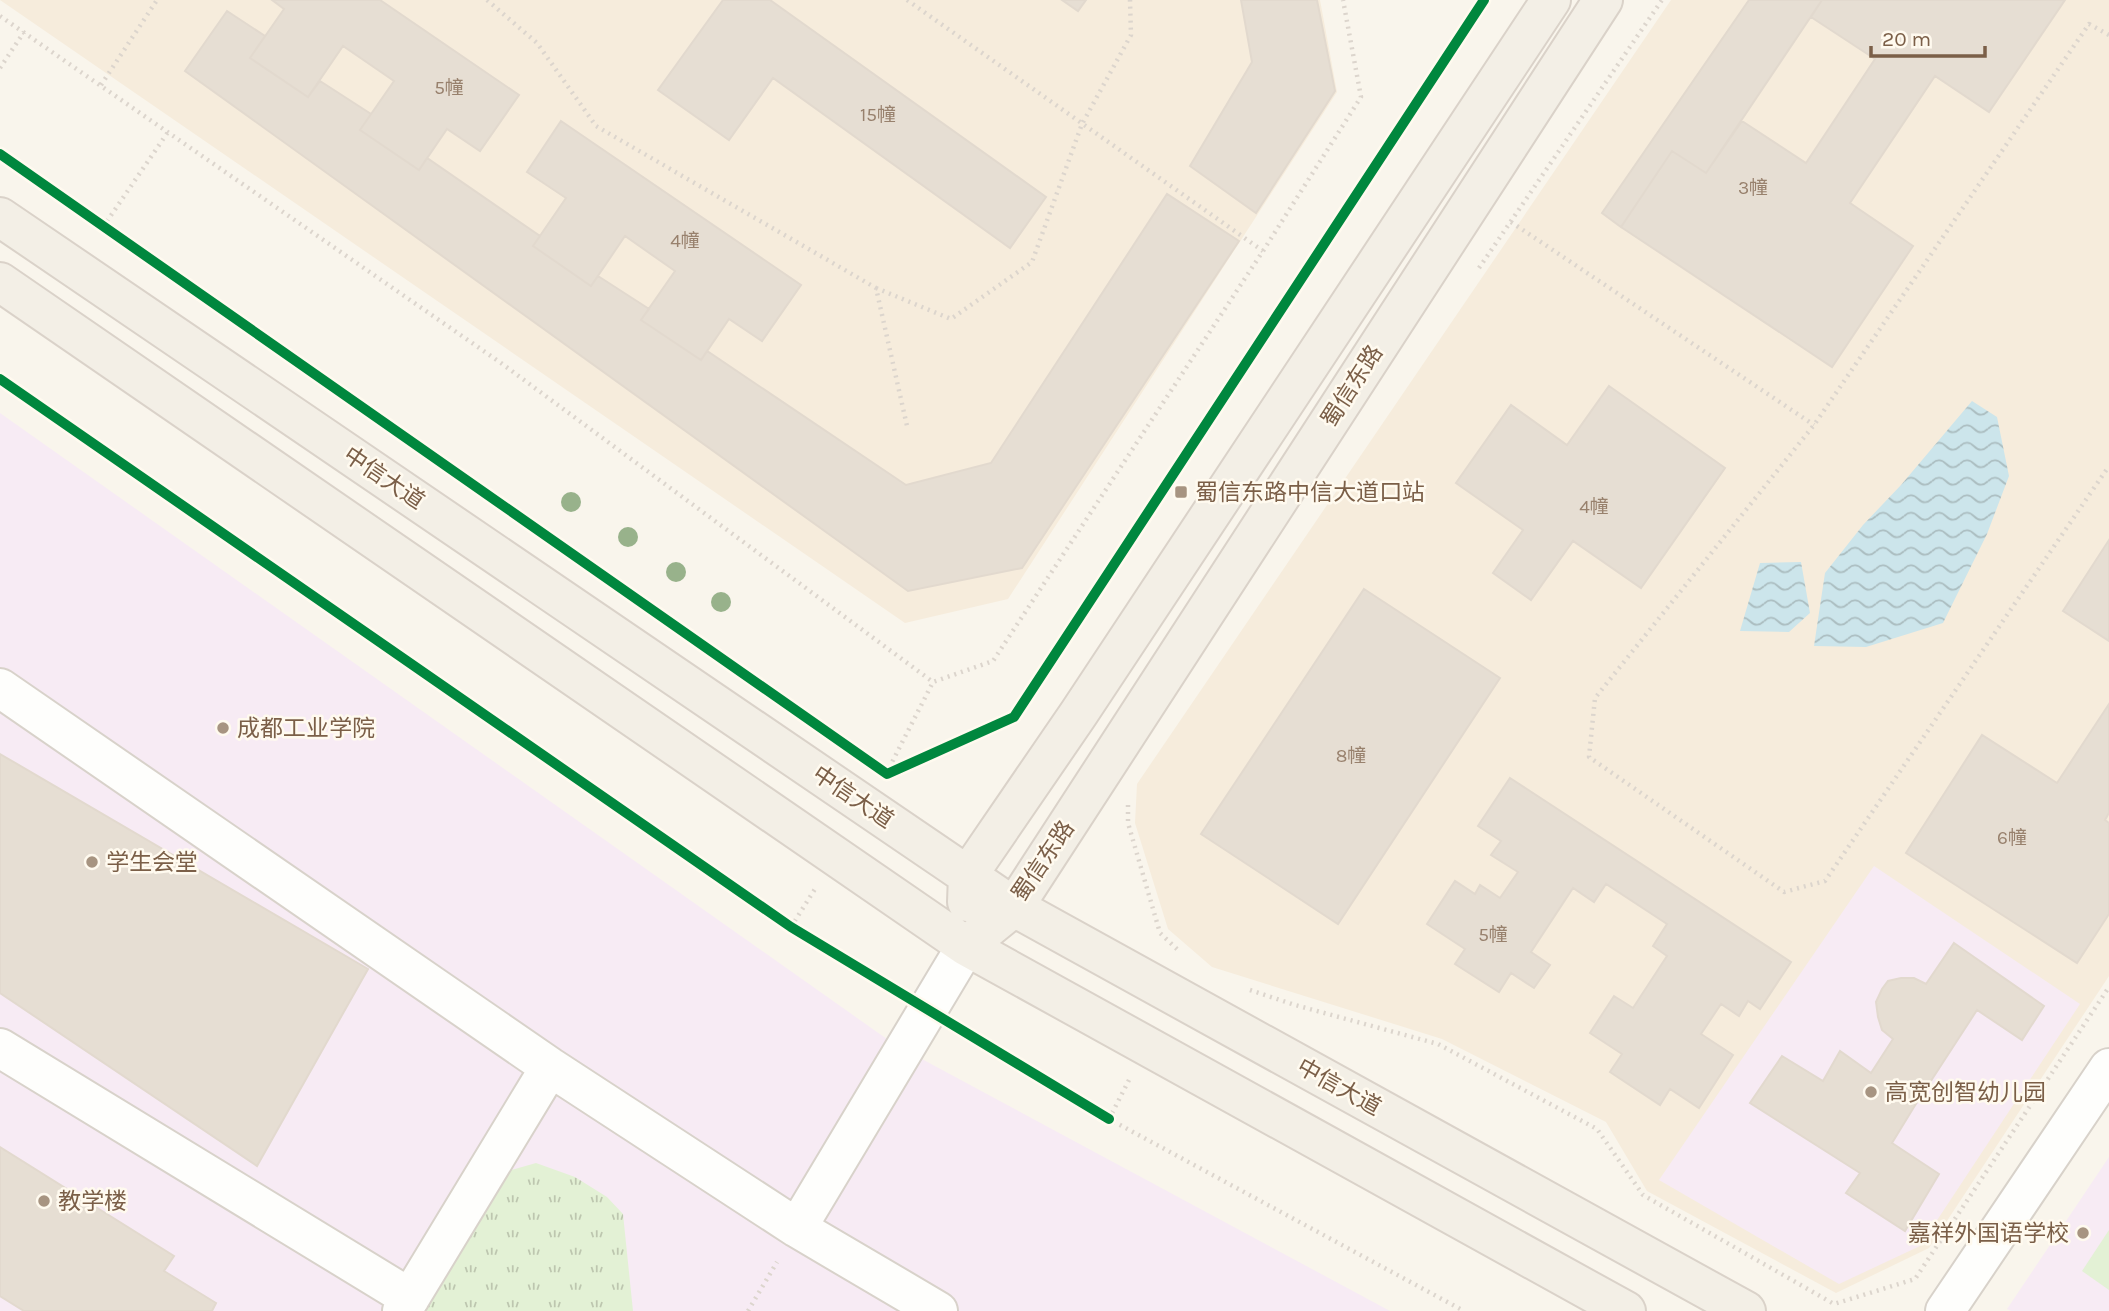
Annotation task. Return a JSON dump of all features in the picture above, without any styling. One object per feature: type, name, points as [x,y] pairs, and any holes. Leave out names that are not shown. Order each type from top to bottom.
[{"type":"main road","name":"蜀信东路","points":[[968,875],[1551,0]]},
{"type":"main road","name":"蜀信东路","points":[[966,946],[1014,907],[1603,0]]},
{"type":"main road","name":"中信大道","points":[[0,217],[1014,907],[1746,1311]]},
{"type":"main road","points":[[0,282],[966,946],[1626,1311]]},
{"type":"main road","points":[[966,946],[968,875]]},
{"type":"street","points":[[0,688],[550,1066],[797,1228],[938,1311]]},
{"type":"street","points":[[797,1228],[966,946]]},
{"type":"street","points":[[0,1048],[406,1304],[550,1066]]},
{"type":"street","points":[[1945,1311],[2109,1068]]},
{"type":"path","points":[[101,85],[158,0]]},
{"type":"path","points":[[487,0],[537,43],[596,126],[876,288],[951,319],[1032,262],[1082,124],[1131,35],[1130,0]]},
{"type":"path","points":[[907,0],[1263,251]]},
{"type":"path","points":[[887,774],[933,682],[993,661],[1361,97],[1343,0]]},
{"type":"path","points":[[1472,279],[1662,0]]},
{"type":"path","points":[[0,16],[501,363],[933,682]]},
{"type":"path","points":[[2109,35],[2089,23],[1814,425],[1595,698],[1588,757],[1784,892],[1825,881],[2109,466]]},
{"type":"path","points":[[0,68],[24,32]]},
{"type":"path","points":[[103,227],[168,131]]},
{"type":"path","points":[[92,219],[114,235]]},
{"type":"path","points":[[1511,222],[1814,425]]},
{"type":"path","points":[[876,288],[907,426]]},
{"type":"path","points":[[875,766],[887,774]]},
{"type":"path","points":[[887,774],[899,768]]},
{"type":"path","points":[[1128,797],[1128,823],[1160,933],[1191,962],[1174,995]]},
{"type":"path","points":[[779,919],[802,934]]},
{"type":"path","points":[[1244,988],[1295,1005],[1438,1044],[1597,1129],[1643,1195],[1834,1304],[1915,1279],[2109,987]]},
{"type":"path","points":[[1109,1119],[1148,1046]]},
{"type":"path","points":[[1097,1112],[1464,1311]]},
{"type":"path","points":[[748,1311],[797,1228]]},
{"type":"shaded area","points":[[0,0],[1320,0],[1337,92],[1008,599],[905,623]]},
{"type":"shaded area","points":[[1671,0],[2109,0],[2109,976],[1929,1248],[1836,1293],[1647,1191],[1606,1122],[1442,1039],[1212,967],[1168,929],[1135,823],[1137,784]]},
{"type":"shaded area","name":"成都工业学院","points":[[0,413],[894,1044],[1390,1311],[0,1311]]},
{"type":"shaded area","name":"高宽创智幼儿园","points":[[1874,866],[2080,1004],[1920,1246],[1839,1284],[1659,1180]]},
{"type":"shaded area","name":"嘉祥外国语学校","points":[[2109,1157],[2109,1311],[2007,1309]]},
{"type":"green space","points":[[536,1163],[575,1177],[607,1197],[623,1214],[633,1311],[412,1311],[498,1174]]},
{"type":"green space","points":[[2109,1230],[2109,1290],[2082,1271]]},
{"type":"water","points":[[1972,401],[1997,417],[2009,476],[1987,534],[1943,623],[1866,647],[1814,646],[1825,573],[1863,525],[1901,485]]},
{"type":"water","points":[[1801,562],[1810,613],[1789,632],[1740,631],[1760,563]]},
{"type":"building","points":[[272,0],[380,0],[519,95],[480,151],[447,129],[419,170],[360,130],[394,81],[343,46],[308,97],[250,58],[284,9]]},
{"type":"building","points":[[723,0],[770,0],[1046,197],[1010,248],[773,78],[729,140],[658,90]]},
{"type":"building","points":[[1062,0],[1086,0],[1078,11]]},
{"type":"building","points":[[1241,0],[1317,0],[1335,91],[1256,213],[1190,166],[1252,62]]},
{"type":"building","points":[[1749,0],[1822,0],[1706,173],[1672,151],[1621,227],[1602,213]]},
{"type":"building","points":[[1822,0],[2065,0],[1989,112],[1935,76],[1850,203],[1913,246],[1832,367],[1621,227],[1672,151],[1706,173],[1742,121],[1806,163],[1875,59],[1811,17]]},
{"type":"building","points":[[227,11],[265,36],[250,58],[308,97],[320,81],[371,114],[360,130],[419,170],[427,158],[540,236],[533,246],[591,286],[598,276],[649,309],[641,320],[701,360],[707,351],[906,485],[991,463],[1167,194],[1239,241],[1022,568],[908,591],[185,71]]},
{"type":"building","points":[[561,121],[801,285],[762,341],[729,319],[701,360],[641,320],[675,271],[625,236],[591,286],[533,246],[566,198],[527,172]]},
{"type":"building","points":[[1609,386],[1725,468],[1641,588],[1573,541],[1531,600],[1493,573],[1523,530],[1456,483],[1511,405],[1567,445]]},
{"type":"building","points":[[2109,540],[2109,641],[2063,611]]},
{"type":"building","points":[[1364,589],[1500,678],[1338,924],[1201,834]]},
{"type":"building","points":[[2109,704],[2109,813],[2105,820],[2109,823],[2109,914],[2077,963],[1906,853],[1982,735],[2057,783]]},
{"type":"building","name":"学生会堂","points":[[0,754],[368,969],[257,1166],[0,993]]},
{"type":"building","points":[[1510,778],[1791,962],[1760,1009],[1748,1001],[1739,1016],[1721,1004],[1701,1034],[1733,1055],[1699,1108],[1670,1089],[1660,1105],[1610,1072],[1622,1054],[1590,1033],[1614,996],[1633,1008],[1667,956],[1653,946],[1667,924],[1606,884],[1594,902],[1573,888],[1531,952],[1550,965],[1534,988],[1511,973],[1499,992],[1455,964],[1465,949],[1427,924],[1455,881],[1475,894],[1480,885],[1500,898],[1518,872],[1491,855],[1501,841],[1478,826]]},
{"type":"building","name":"高宽创智幼儿园","points":[[1954,943],[2044,1006],[2022,1040],[1977,1010],[1914,1107],[1892,1143],[1939,1174],[1905,1231],[1846,1193],[1860,1173],[1750,1103],[1782,1056],[1823,1081],[1840,1051],[1871,1073],[1893,1039],[1882,1030],[1878,1017],[1876,1002],[1882,989],[1888,981],[1901,978],[1914,978],[1926,984]]},
{"type":"building","name":"教学楼","points":[[0,1147],[174,1256],[164,1271],[216,1303],[212,1311],[24,1311],[0,1296]]},
{"type":"cycle path","points":[[0,154],[887,774],[1014,717],[1484,0]]},
{"type":"cycle path","points":[[0,379],[791,927],[1109,1119]]},
{"type":"place","name":"蜀信东路中信大道口站","points":[[1181,492]]},
{"type":"place","name":"成都工业学院","points":[[223,728]]},
{"type":"place","name":"学生会堂","points":[[92,862]]},
{"type":"place","name":"高宽创智幼儿园","points":[[1871,1092]]},
{"type":"place","name":"教学楼","points":[[44,1201]]},
{"type":"place","name":"嘉祥外国语学校","points":[[2083,1233]]}]
